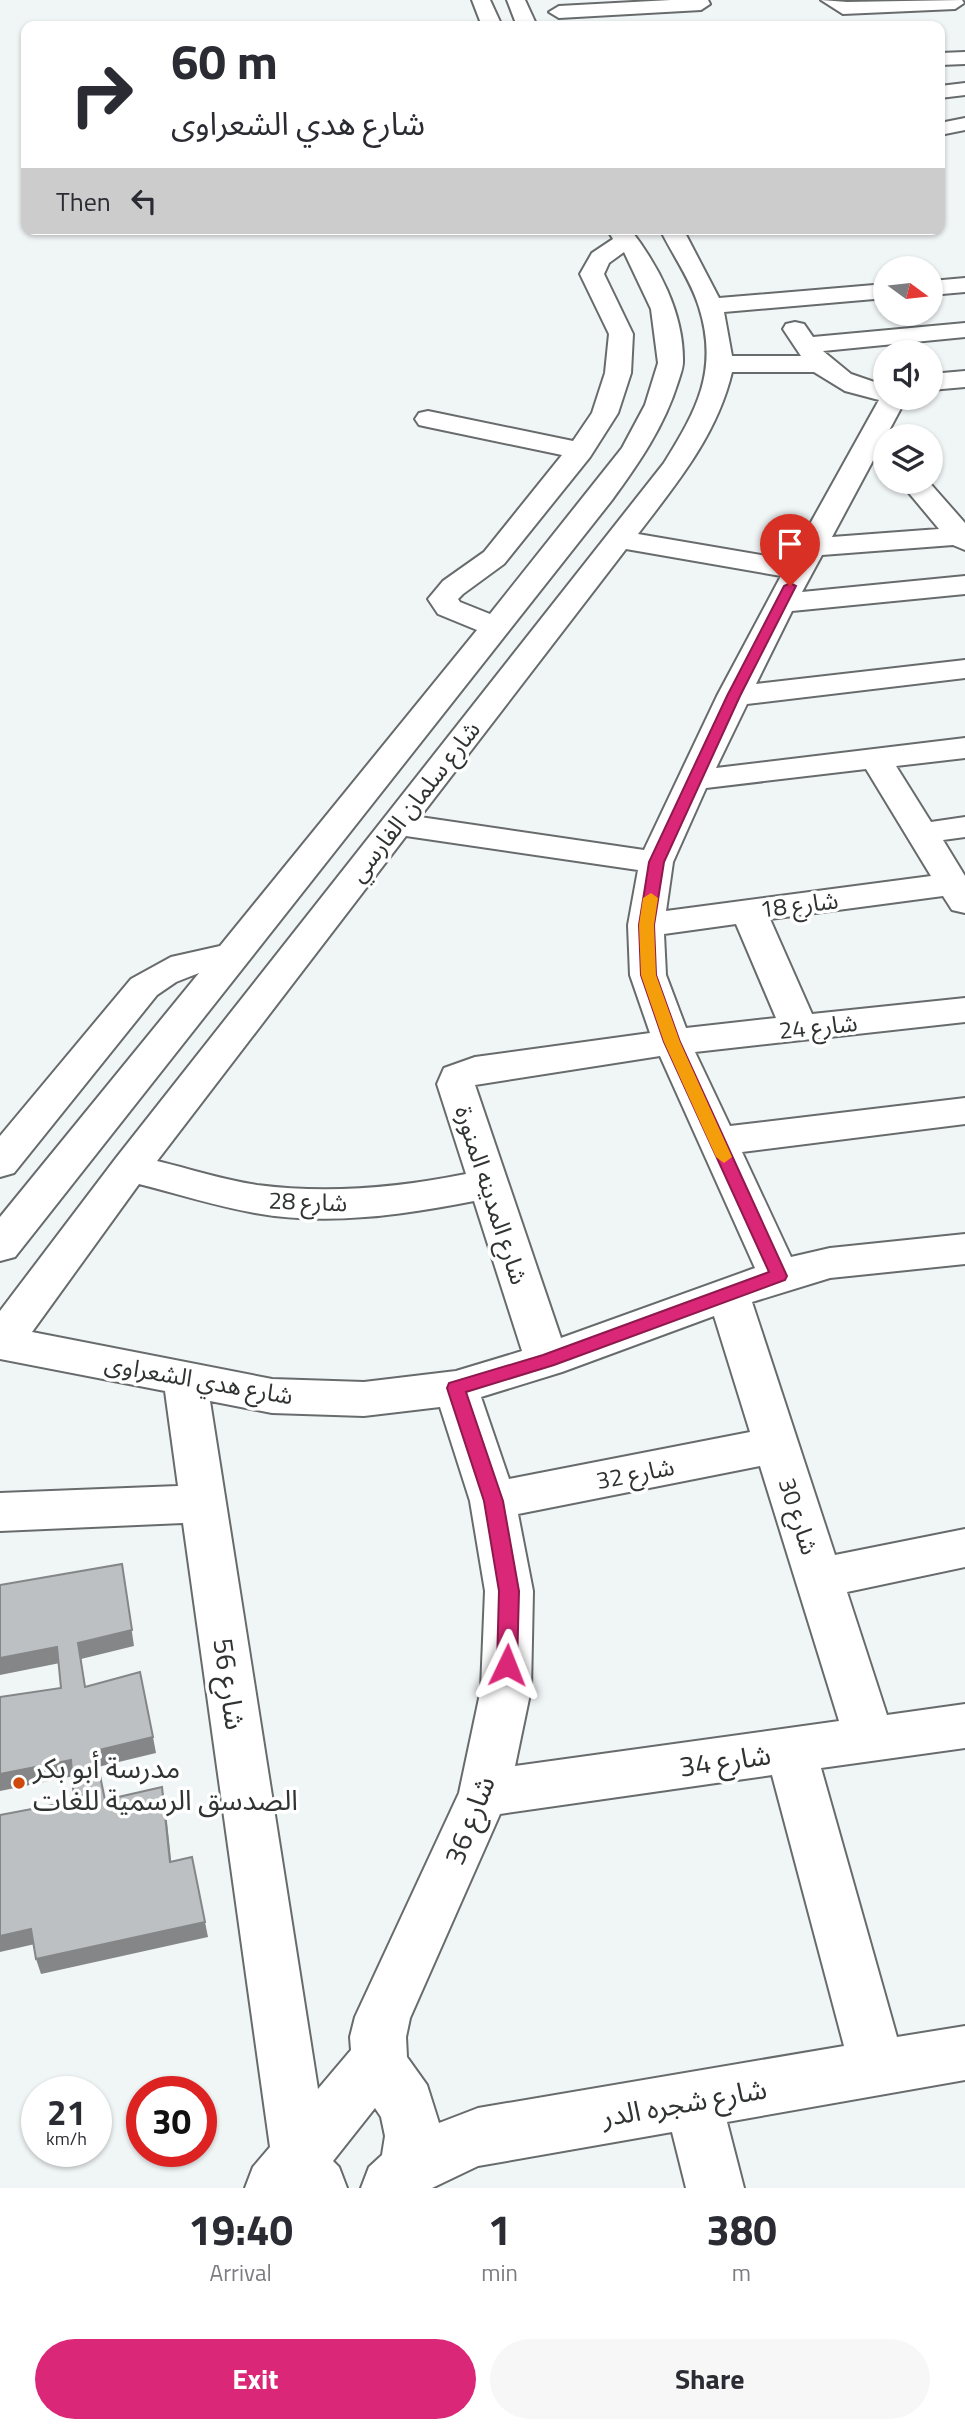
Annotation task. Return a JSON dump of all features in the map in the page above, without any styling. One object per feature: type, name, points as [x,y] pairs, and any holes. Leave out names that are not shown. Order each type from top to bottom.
[{"type":"street","points":[[481,0],[490,21]]},
{"type":"street","points":[[516,0],[525,21]]},
{"type":"street","points":[[830,0],[838,7],[849,8],[957,5]]},
{"type":"street","points":[[559,13],[703,7]]},
{"type":"street","points":[[945,59],[965,58]]},
{"type":"street","points":[[945,91],[965,89]]},
{"type":"street","points":[[495,626],[449,608],[443,599],[448,590],[481,570],[494,558],[580,451],[605,414],[618,373],[621,334],[592,274],[592,268],[622,235]]},
{"type":"street","name":"شارع سلمان الفارسي","points":[[0,1246],[602,494],[635,449],[658,405],[671,363],[663,309],[640,258],[624,235]]},
{"type":"street","name":"شارع سلمان الفارسي","points":[[0,1343],[130,1168],[675,467],[697,432],[713,397],[721,364],[711,306],[674,235]]},
{"type":"street","points":[[943,287],[965,285]]},
{"type":"street","points":[[711,306],[873,292]]},
{"type":"street","points":[[778,300],[812,354],[836,378],[873,392]]},
{"type":"street","points":[[721,364],[812,354],[965,330]]},
{"type":"street","points":[[943,381],[965,379]]},
{"type":"street","points":[[428,419],[580,451]]},
{"type":"street","points":[[779,1276],[672,1042],[648,975],[646,925],[656,862],[733,696],[805,559],[873,451]]},
{"type":"street","points":[[925,494],[963,539]]},
{"type":"street","points":[[618,538],[805,559],[963,539]]},
{"type":"street","points":[[781,603],[965,585]]},
{"type":"street","points":[[733,696],[965,669]]},
{"type":"street","points":[[693,780],[965,748]]},
{"type":"street","points":[[875,758],[959,894]]},
{"type":"street","points":[[396,824],[656,862]]},
{"type":"street","points":[[922,833],[965,827]]},
{"type":"street","name":"شارع 18","points":[[646,925],[748,910],[959,894]]},
{"type":"street","points":[[748,910],[799,1028]]},
{"type":"street","points":[[0,1163],[145,987],[165,972],[191,962],[229,957]]},
{"type":"street","name":"شارع 24","points":[[672,1042],[965,1010]]},
{"type":"street","name":"شارع المدينه المنورة","points":[[548,1360],[456,1084],[458,1077],[475,1070],[672,1042]]},
{"type":"street","points":[[717,1141],[965,1111]]},
{"type":"street","name":"شارع 28","points":[[130,1168],[257,1199],[334,1204],[413,1199],[489,1184]]},
{"type":"street","name":"شارع هدي الشعراوى","points":[[0,1343],[285,1396],[364,1399],[456,1388],[548,1360],[684,1312],[728,1293],[830,1263],[965,1249]]},
{"type":"street","name":"شارع 30","points":[[728,1293],[870,1740]]},
{"type":"street","name":"شارع 56","points":[[185,1379],[296,2173]]},
{"type":"street","name":"شارع 36","points":[[379,2059],[378,2037],[383,2017],[484,1793],[506,1689],[509,1591],[493,1501],[456,1388]]},
{"type":"street","name":"شارع 32","points":[[493,1501],[777,1445]]},
{"type":"street","points":[[0,1512],[204,1503]]},
{"type":"street","points":[[819,1578],[965,1548]]},
{"type":"street","name":"شارع 34","points":[[484,1793],[965,1726]]},
{"type":"street","points":[[791,1751],[878,2068]]},
{"type":"street","name":"شارع شجره الدر","points":[[400,2179],[445,2149],[478,2137],[965,2053]]},
{"type":"street","points":[[296,2173],[379,2059],[388,2079],[407,2105],[414,2136],[400,2179]]},
{"type":"street","points":[[693,2101],[715,2188]]},
{"type":"building","name":"مدرسة أبو بكر الصدسق الرسمية للغات","points":[[122,1564],[132,1630],[78,1643],[85,1687],[140,1672],[153,1737],[95,1751],[105,1800],[162,1787],[170,1862],[192,1857],[205,1922],[36,1959],[31,1929],[0,1936],[0,1815],[74,1801],[71,1760],[0,1774],[0,1697],[61,1688],[57,1647],[0,1658],[0,1585]]},
{"type":"slow traffic","points":[[651,898],[646,925],[648,975],[672,1042],[724,1157]]},
{"type":"place","name":"مدرسة أبو بكر الصدسق الرسمية للغات","points":[[19,1783]]},
{"type":"route","points":[[507,1665],[509,1591],[493,1501],[456,1388],[548,1360],[779,1276],[672,1042],[648,975],[646,925],[656,862],[733,696],[790,586]]}]
